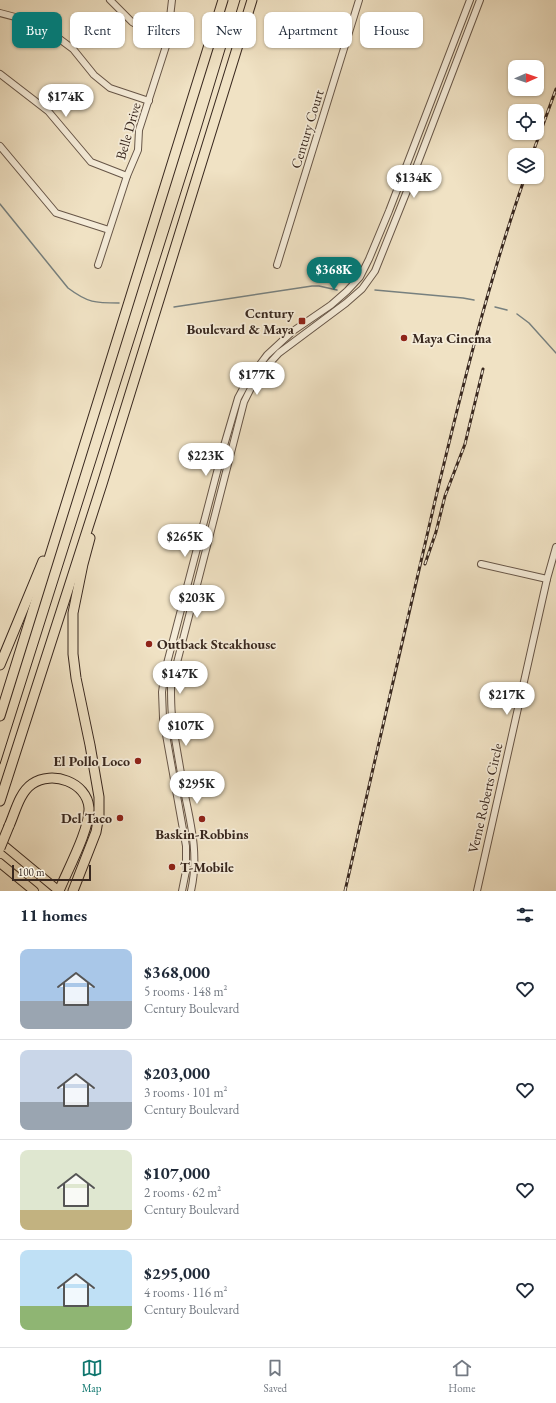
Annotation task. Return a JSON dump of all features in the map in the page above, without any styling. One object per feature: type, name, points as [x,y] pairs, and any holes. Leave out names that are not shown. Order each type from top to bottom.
[{"type":"highway","points":[[0,716],[223,0]]},
{"type":"highway","points":[[0,801],[102,484],[252,0]]},
{"type":"highway","points":[[73,891],[96,832],[99,815],[99,797],[72,654],[73,613],[83,564],[93,530],[102,484]]},
{"type":"highway","points":[[0,665],[67,501]]},
{"type":"highway","points":[[0,848],[23,794],[32,784],[41,779],[54,778],[72,782],[80,789],[89,806],[87,824],[59,891]]},
{"type":"main road","points":[[0,842],[59,891]]},
{"type":"main road","points":[[0,863],[34,891]]},
{"type":"street","points":[[110,0],[133,23]]},
{"type":"street","name":"Belle Drive","points":[[171,12],[172,0]]},
{"type":"street","name":"Century Court","points":[[277,265],[359,0]]},
{"type":"street","points":[[182,891],[186,871],[186,846],[163,718],[163,685],[165,671],[215,479],[238,398],[249,378],[267,355],[293,330],[331,305],[360,277],[389,211],[470,0]]},
{"type":"street","points":[[191,891],[195,869],[193,833],[182,781],[172,716],[171,686],[244,402],[256,378],[279,353],[346,303],[362,289],[375,271],[480,0]]},
{"type":"street","points":[[0,13],[38,23],[73,50],[94,75],[110,88],[149,101]]},
{"type":"street","name":"Belle Drive","points":[[98,265],[127,176],[138,150],[139,130],[165,48]]},
{"type":"street","points":[[0,74],[48,110],[91,162],[127,176]]},
{"type":"street","points":[[0,146],[56,213],[109,230]]},
{"type":"street","name":"Verne Roberts Circle","points":[[477,891],[547,579],[556,547]]},
{"type":"street","points":[[481,564],[547,579]]},
{"type":"waterway","points":[[0,204],[68,288],[81,297],[92,301],[119,303]]},
{"type":"waterway","points":[[174,307],[312,286],[337,290]]},
{"type":"waterway","points":[[375,290],[474,300]]},
{"type":"waterway","points":[[495,307],[507,310]]},
{"type":"waterway","points":[[517,314],[529,323],[556,353]]},
{"type":"tram line","points":[[0,764],[200,132],[240,0]]},
{"type":"railway","points":[[535,148],[556,89]]},
{"type":"railway","points":[[345,891],[412,598],[455,419],[487,297],[523,184]]},
{"type":"railway","points":[[425,564],[436,532],[445,496],[465,444],[483,369]]},
{"type":"place","name":"Century Boulevard & Maya","points":[[302,321]]},
{"type":"place","name":"Maya Cinema","points":[[404,338]]},
{"type":"place","name":"Outback Steakhouse","points":[[149,644]]},
{"type":"place","name":"El Pollo Loco","points":[[138,761]]},
{"type":"place","name":"Del Taco","points":[[120,818]]},
{"type":"place","name":"Baskin-Robbins","points":[[202,819]]},
{"type":"place","name":"T-Mobile","points":[[172,867]]}]
